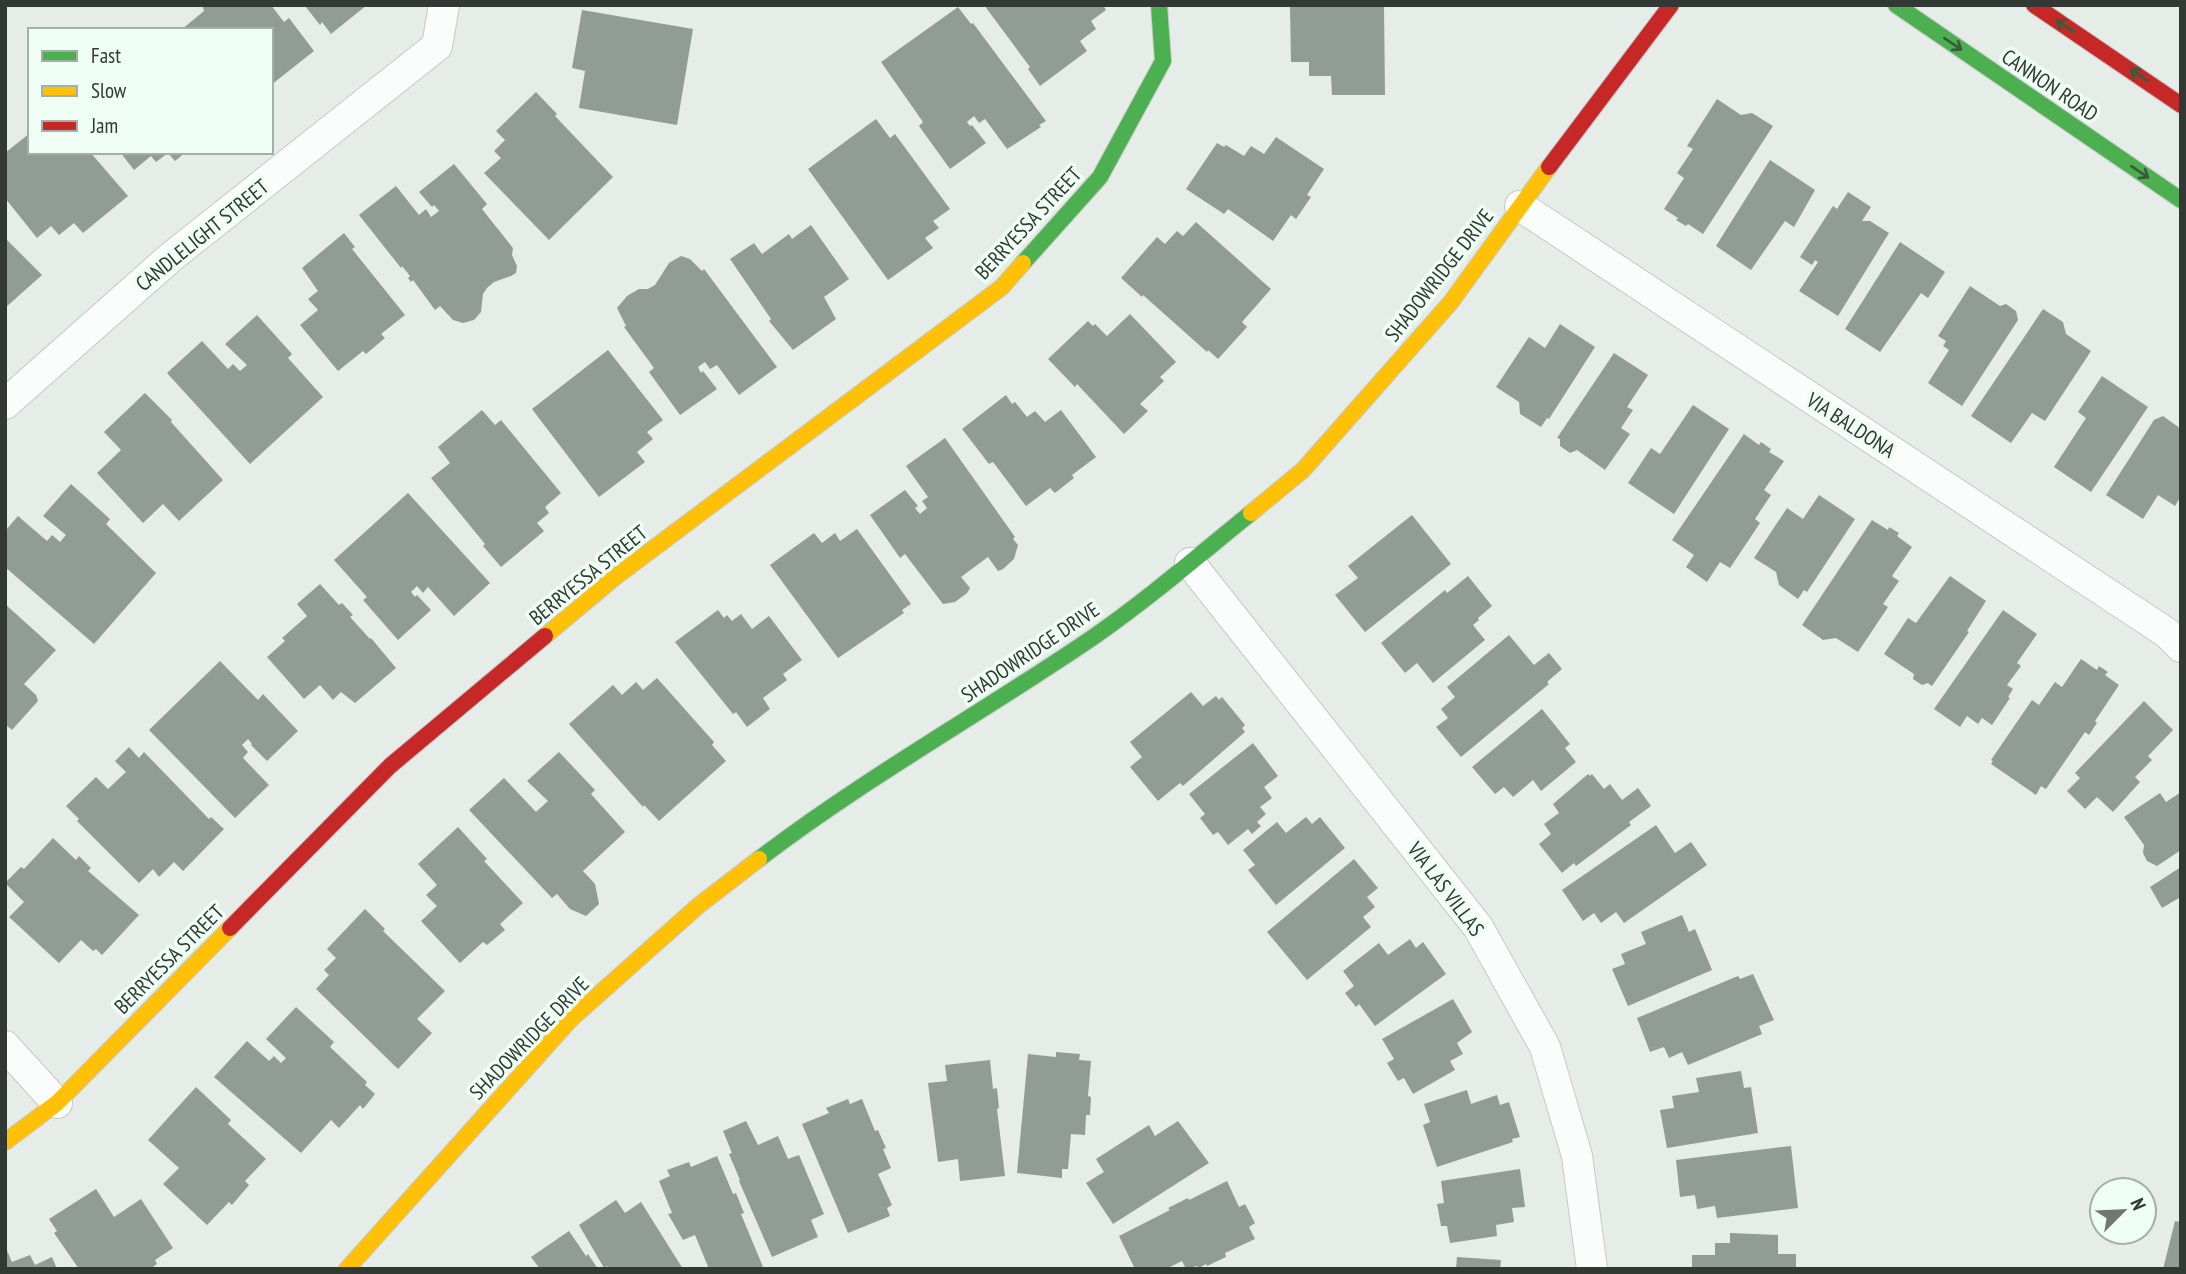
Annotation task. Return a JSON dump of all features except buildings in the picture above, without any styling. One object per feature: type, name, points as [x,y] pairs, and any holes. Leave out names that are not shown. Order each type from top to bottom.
[{"type":"street","name":"CANDLELIGHT STREET","points":[[5,404],[171,257],[437,46],[444,5]]},
{"type":"street","name":"BERRYESSA STREET","points":[[5,1142],[57,1103],[390,766],[614,578],[1002,286],[1100,177],[1163,61],[1163,31],[1159,5]]},
{"type":"street","name":"SHADOWRIDGE DRIVE","points":[[347,1269],[571,1019],[698,906],[807,822],[1093,637],[1190,563],[1303,470],[1451,302],[1671,5]]},
{"type":"street","name":"CANNON ROAD","points":[[1896,5],[2181,200]]},
{"type":"street","points":[[2034,5],[2181,104]]},
{"type":"street","name":"VIA BALDONA","points":[[1520,206],[2156,626],[2181,647]]},
{"type":"street","name":"VIA LAS VILLAS","points":[[1190,563],[1478,928],[1545,1047],[1577,1156],[1592,1269]]},
{"type":"street","points":[[5,1046],[57,1103]]},
{"type":"traffic: fast","points":[[1023,263],[1100,177],[1163,61],[1159,5]]},
{"type":"traffic: fast","points":[[1896,5],[2181,200]]},
{"type":"traffic: fast","points":[[759,859],[882,773],[1092,638],[1153,593],[1251,513]]},
{"type":"traffic: slow","points":[[1251,513],[1303,470],[1451,302],[1549,167]]},
{"type":"traffic: slow","points":[[545,636],[614,578],[1002,287],[1023,263]]},
{"type":"traffic: slow","points":[[347,1269],[571,1019],[698,906],[759,859]]},
{"type":"traffic: slow","points":[[5,1142],[57,1103],[230,928]]},
{"type":"traffic: jam","points":[[1549,167],[1671,5]]},
{"type":"traffic: jam","points":[[2034,5],[2181,105]]},
{"type":"traffic: jam","points":[[230,928],[390,766],[545,636]]}]
